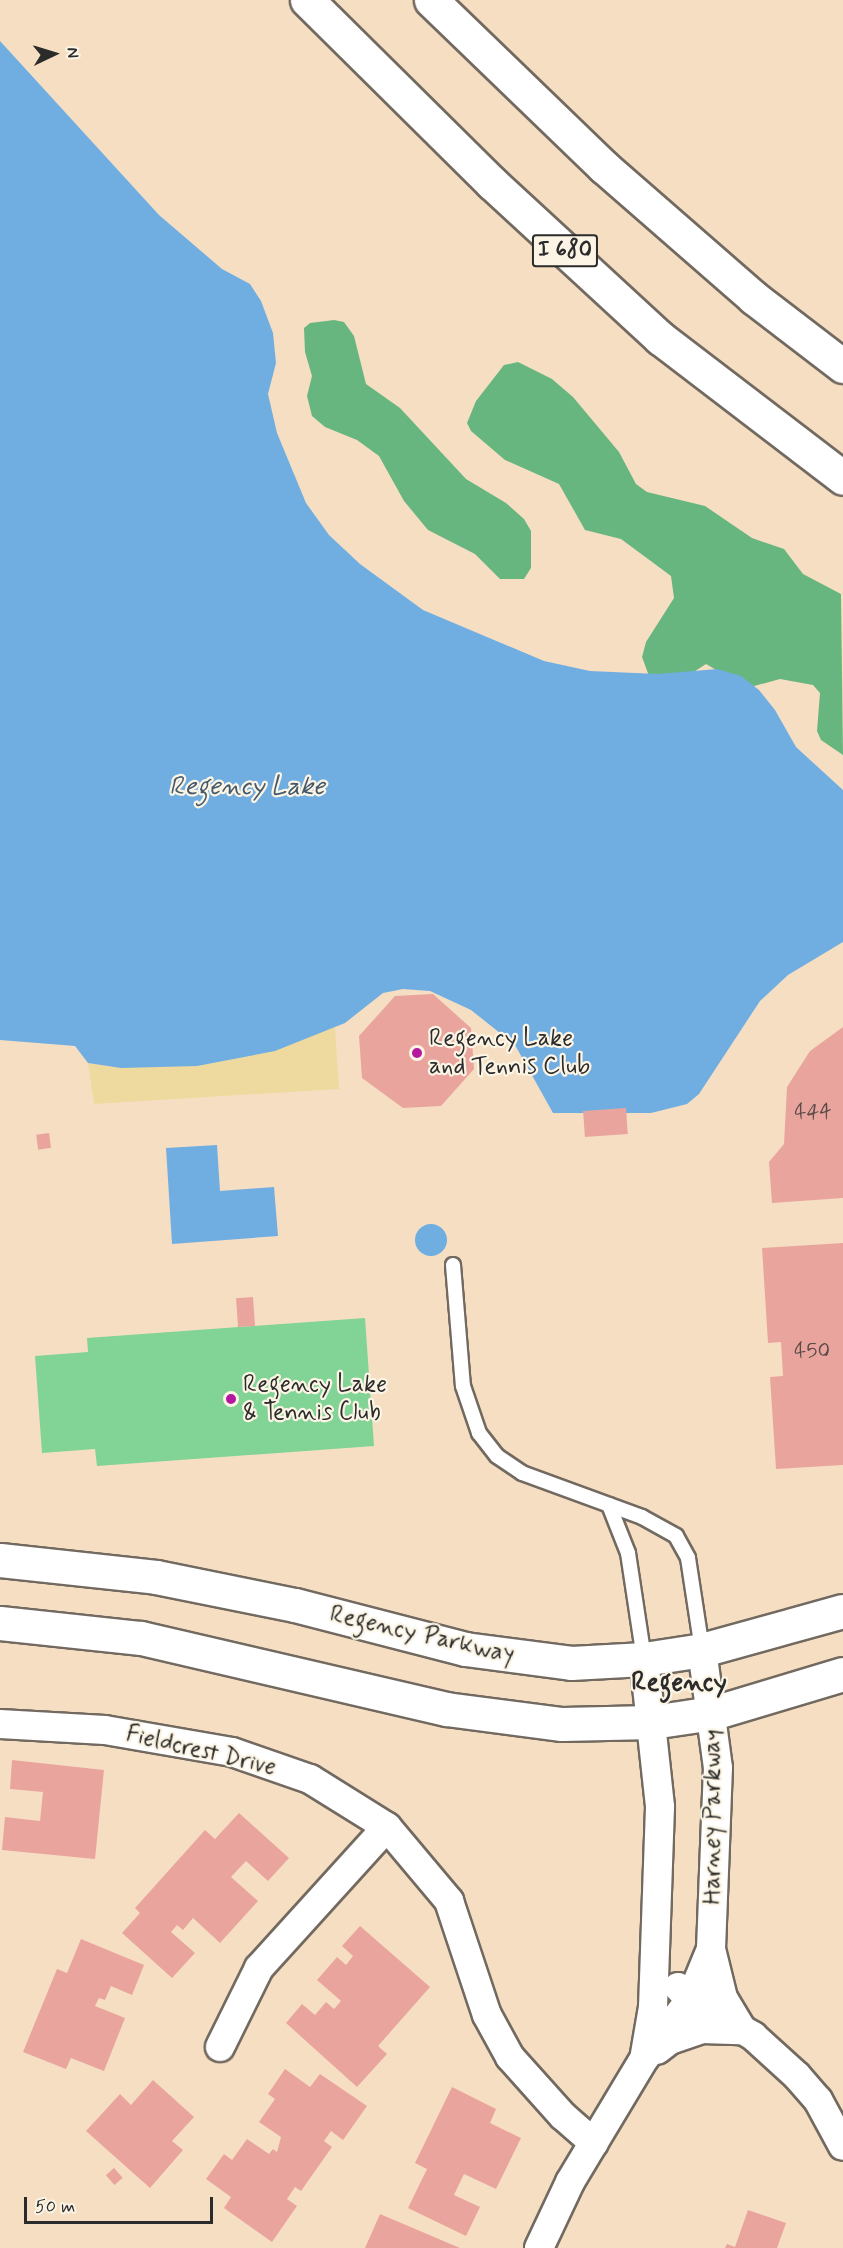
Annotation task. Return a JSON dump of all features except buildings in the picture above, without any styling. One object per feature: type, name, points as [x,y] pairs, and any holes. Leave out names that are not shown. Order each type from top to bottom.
[{"type":"main road","name":"I 680","points":[[307,0],[492,183],[660,338],[843,478]]},
{"type":"main road","points":[[430,0],[604,167],[754,298],[843,366]]},
{"type":"main road","name":"Regency Parkway","points":[[0,1560],[123,1572],[221,1590],[498,1655],[571,1663],[644,1659],[702,1650],[843,1611]]},
{"type":"main road","points":[[0,1623],[75,1629],[172,1644],[476,1715],[562,1724],[652,1722],[713,1713],[843,1674]]},
{"type":"street","name":"Harney Parkway","points":[[702,1650],[713,1713],[719,1798],[711,1949],[723,1998],[742,2030]]},
{"type":"street","points":[[644,1659],[660,1807],[657,1945],[653,2007],[645,2059]]},
{"type":"street","name":"Fieldcrest Drive","points":[[0,1724],[105,1730],[232,1752],[310,1779],[387,1827],[449,1900],[487,2015],[510,2057],[563,2116],[594,2143]]},
{"type":"street","points":[[220,2047],[259,1968],[387,1827]]},
{"type":"street","points":[[657,1945],[674,1982],[690,2000],[742,2030],[797,2076],[818,2100],[843,2146]]},
{"type":"street","name":"Harney Parkway","points":[[539,2248],[594,2143],[645,2059],[690,2000],[711,1949]]},
{"type":"street","points":[[645,2059],[686,2033],[719,2028],[742,2030]]},
{"type":"lane","points":[[453,1265],[463,1386],[479,1433],[497,1456],[517,1470],[660,1525],[682,1545],[690,1569],[702,1650]]},
{"type":"lane","points":[[609,1505],[628,1552],[644,1659]]},
{"type":"green space","points":[[334,320],[344,322],[354,336],[366,384],[400,408],[466,479],[506,503],[524,519],[531,531],[531,568],[524,579],[500,579],[475,554],[428,530],[404,501],[379,456],[357,440],[325,427],[312,416],[307,396],[312,376],[305,352],[304,328],[310,323]]},
{"type":"green space","points":[[518,362],[552,379],[573,397],[619,452],[636,484],[647,492],[705,506],[752,538],[784,549],[803,574],[841,594],[843,755],[821,740],[817,731],[820,693],[813,685],[780,679],[747,688],[706,664],[689,675],[649,676],[642,657],[646,642],[674,598],[671,576],[621,539],[585,530],[559,484],[505,460],[471,431],[467,423],[476,401],[504,365]]},
{"type":"green space","name":"Regency Lake & Tennis Club","points":[[365,1318],[374,1446],[97,1466],[95,1449],[42,1453],[35,1356],[88,1352],[87,1338]]},
{"type":"sand","points":[[335,1027],[339,1089],[94,1104],[88,1063],[121,1068],[306,1037]]},
{"type":"water","name":"Regency Lake","points":[[0,41],[159,215],[222,269],[250,284],[261,301],[273,333],[276,363],[268,394],[277,433],[306,503],[329,535],[360,564],[423,610],[544,661],[590,671],[658,674],[717,669],[741,676],[759,690],[775,710],[796,747],[843,790],[843,942],[788,975],[760,1001],[699,1094],[687,1104],[651,1113],[553,1113],[515,1045],[471,1010],[430,991],[403,989],[383,993],[345,1023],[275,1051],[197,1066],[121,1068],[88,1063],[75,1046],[0,1040]]},
{"type":"water","points":[[217,1145],[220,1191],[274,1187],[278,1236],[172,1244],[166,1148]]},
{"type":"water","points":[[431,1224],[442,1229],[447,1240],[442,1251],[431,1256],[420,1251],[415,1240],[420,1229]]},
{"type":"place","name":"Regency Lake and Tennis Club","points":[[417,1053]]},
{"type":"place","name":"Regency Lake & Tennis Club","points":[[231,1399]]},
{"type":"district","name":"Regency","points":[[679,1684]]}]
